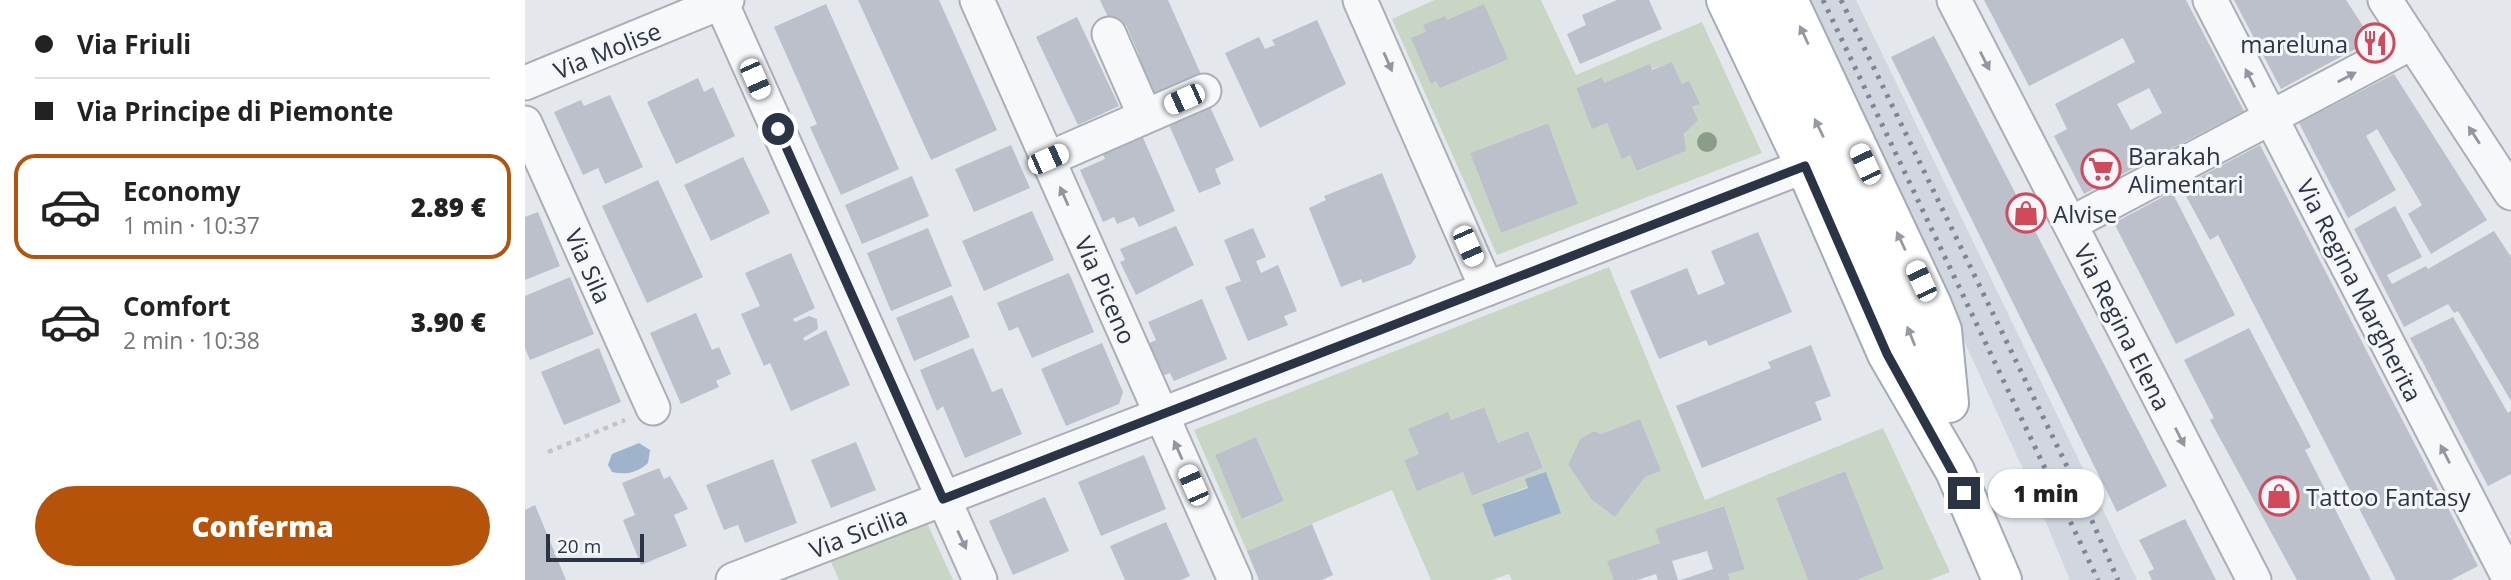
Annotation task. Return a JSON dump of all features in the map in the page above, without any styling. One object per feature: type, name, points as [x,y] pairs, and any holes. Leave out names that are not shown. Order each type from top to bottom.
[{"type":"main road","points":[[1726,0],[1805,166],[1887,354],[1955,471]]},
{"type":"main road","points":[[1758,0],[1831,154],[1914,342],[1955,471],[2001,580]]},
{"type":"main road","points":[[1788,0],[1942,330],[1955,471]]},
{"type":"street","name":"Via Piceno","points":[[977,0],[1235,580]]},
{"type":"street","points":[[1360,0],[1487,289]]},
{"type":"street","name":"Via Regina Elena","points":[[1954,0],[2254,580]]},
{"type":"street","name":"Via Regina Margherita","points":[[2210,0],[2510,580]]},
{"type":"street","points":[[2385,0],[2511,193]]},
{"type":"street","points":[[723,1],[980,580]]},
{"type":"street","name":"Via Molise","points":[[525,83],[723,1]]},
{"type":"street","points":[[1109,34],[1146,116]]},
{"type":"street","points":[[2070,224],[2413,42]]},
{"type":"street","points":[[1048,159],[1204,91]]},
{"type":"street","name":"Via Sila","points":[[525,123],[653,408]]},
{"type":"street","name":"Via Sicilia","points":[[733,580],[1805,166]]},
{"type":"path","points":[[548,452],[653,408]]},
{"type":"shaded area","points":[[1807,0],[1856,0],[2137,580],[2070,580],[2029,482]]},
{"type":"green space","points":[[1435,0],[1541,0],[1576,75],[1702,22],[1762,153],[1497,255],[1392,19]],"holes":[[[1672,63],[1682,84],[1689,82],[1699,104],[1692,107],[1683,141],[1686,151],[1638,171],[1630,155],[1622,158],[1607,123],[1592,128],[1576,88],[1601,77],[1604,83]],[[1547,123],[1578,204],[1501,233],[1470,153]]]},
{"type":"green space","points":[[1609,267],[1705,500],[1883,428],[1950,572],[1929,580],[1857,580],[1884,569],[1844,471],[1776,498],[1808,580],[1730,580],[1728,574],[1745,568],[1723,506],[1656,529],[1660,543],[1608,561],[1614,580],[1512,580],[1509,574],[1492,580],[1431,580],[1392,490],[1247,551],[1194,430]],"holes":[[[1483,407],[1498,443],[1528,431],[1543,468],[1473,496],[1463,472],[1417,490],[1404,460],[1419,454],[1409,429],[1447,413],[1451,420]],[[1640,419],[1660,471],[1645,477],[1615,517],[1592,500],[1568,465],[1580,439],[1594,431],[1601,434]],[[1256,437],[1284,501],[1243,519],[1215,455]],[[1528,487],[1494,537],[1482,504]]]},
{"type":"green space","points":[[927,523],[953,580],[839,580],[830,560]]},
{"type":"water","points":[[639,443],[650,450],[648,463],[631,472],[612,472],[608,465],[612,454]]},
{"type":"water","points":[[1546,472],[1561,513],[1494,537],[1482,504],[1528,488],[1525,479]]},
{"type":"building","points":[[858,0],[939,0],[997,130],[931,160]]},
{"type":"building","points":[[1100,0],[1168,0],[1203,79],[1148,103],[1129,60],[1139,55],[1126,25],[1114,30]]},
{"type":"building","points":[[1617,0],[1649,0],[1662,29],[1580,64],[1567,34],[1586,25],[1582,15]]},
{"type":"building","points":[[1984,0],[2186,0],[2244,111],[2084,194],[2054,136],[2067,129],[2055,104],[2135,62],[2123,38],[2029,86]],"holes":[[[2149,88],[2162,113],[2131,130],[2117,104]]]},
{"type":"building","points":[[2234,0],[2346,0],[2372,40],[2281,89]]},
{"type":"building","points":[[826,4],[899,169],[841,195],[810,127],[817,124],[774,27]]},
{"type":"building","points":[[1484,4],[1508,59],[1440,88],[1436,81],[1431,84],[1411,38],[1426,32],[1423,25],[1445,16],[1447,20]]},
{"type":"building","points":[[1077,17],[1119,106],[1078,125],[1036,37]]},
{"type":"building","points":[[1317,20],[1346,84],[1260,128],[1225,53],[1259,37],[1265,49],[1275,45],[1272,40]]},
{"type":"building","points":[[1934,36],[2167,486],[2117,512],[1891,57]]},
{"type":"building","points":[[1672,62],[1682,84],[1689,81],[1700,104],[1692,107],[1698,120],[1684,134],[1686,151],[1637,171],[1630,155],[1622,159],[1607,123],[1592,129],[1576,88],[1602,77],[1604,83],[1650,64],[1652,70]]},
{"type":"building","points":[[2394,74],[2487,220],[2431,254],[2408,214],[2422,205],[2377,129],[2366,136],[2396,190],[2348,218],[2299,123]]},
{"type":"building","points":[[698,78],[704,92],[713,87],[735,136],[676,164],[647,102]]},
{"type":"building","points":[[610,95],[643,167],[605,184],[598,168],[583,175],[554,112],[581,100],[584,106]]},
{"type":"building","points":[[1207,100],[1234,160],[1215,169],[1221,184],[1199,193],[1166,118]]},
{"type":"building","points":[[1548,123],[1578,204],[1501,233],[1470,153]]},
{"type":"building","points":[[1141,133],[1175,211],[1139,227],[1134,217],[1117,224],[1114,217],[1103,222],[1080,170],[1105,159],[1101,150]]},
{"type":"building","points":[[1011,145],[1030,188],[974,212],[955,169]]},
{"type":"building","points":[[2260,145],[2478,566],[2451,580],[2396,580],[2218,235],[2210,240],[2181,187]]},
{"type":"building","points":[[743,157],[770,213],[711,241],[684,185]]},
{"type":"building","points":[[1382,173],[1416,257],[1411,264],[1363,283],[1361,279],[1341,287],[1309,208],[1326,200],[1324,196]]},
{"type":"building","points":[[912,176],[929,216],[862,244],[845,205]]},
{"type":"building","points":[[658,180],[703,277],[647,303],[602,206]]},
{"type":"building","points":[[2172,192],[2235,315],[2176,344],[2114,223]]},
{"type":"building","points":[[2395,206],[2422,257],[2387,275],[2392,284],[2426,266],[2428,269],[2494,231],[2511,257],[2511,401],[2458,311],[2454,313],[2448,304],[2404,327],[2354,229]]},
{"type":"building","points":[[1032,211],[1054,260],[984,291],[962,241]]},
{"type":"building","points":[[538,212],[560,266],[525,280],[525,217]]},
{"type":"building","points":[[1176,226],[1194,265],[1136,295],[1120,262],[1125,260],[1120,249]]},
{"type":"building","points":[[928,228],[952,286],[891,311],[867,253]]},
{"type":"building","points":[[1253,228],[1266,257],[1256,261],[1261,273],[1278,265],[1297,311],[1284,316],[1288,325],[1248,341],[1225,287],[1241,281],[1224,240]]},
{"type":"building","points":[[1758,232],[1792,312],[1709,346],[1706,340],[1659,359],[1630,291],[1687,268],[1698,295],[1725,284],[1711,251]]},
{"type":"building","points":[[791,253],[815,308],[793,319],[795,322],[809,316],[817,319],[818,329],[803,338],[805,341],[826,330],[850,385],[791,411],[770,363],[764,366],[741,314],[760,306],[745,273]]},
{"type":"building","points":[[1069,273],[1094,332],[1032,358],[1018,327],[1009,331],[997,303]]},
{"type":"building","points":[[570,277],[594,334],[530,360],[525,348],[525,296]]},
{"type":"building","points":[[952,295],[970,337],[914,361],[896,318]]},
{"type":"building","points":[[1202,299],[1227,359],[1174,381],[1170,373],[1162,376],[1148,344],[1156,340],[1148,322]]},
{"type":"building","points":[[696,313],[712,350],[719,347],[731,374],[716,381],[719,387],[681,404],[650,333]]},
{"type":"building","points":[[2453,317],[2508,413],[2511,411],[2511,474],[2488,486],[2410,338]]},
{"type":"building","points":[[2249,328],[2311,447],[2305,450],[2371,580],[2297,580],[2210,420],[2214,418],[2184,360]]},
{"type":"building","points":[[1102,343],[1123,392],[1119,404],[1066,426],[1041,369]]},
{"type":"building","points":[[1811,345],[1831,396],[1815,402],[1822,420],[1702,468],[1676,406],[1771,368],[1768,362]]},
{"type":"building","points":[[599,348],[621,402],[564,425],[541,372]]},
{"type":"building","points":[[973,348],[992,392],[1002,388],[1022,434],[965,458],[943,406],[937,411],[920,370]]},
{"type":"building","points":[[1484,407],[1498,443],[1528,431],[1543,468],[1472,496],[1463,472],[1417,491],[1404,460],[1419,454],[1408,429],[1448,412],[1451,420]]},
{"type":"building","points":[[1640,419],[1661,471],[1645,477],[1615,517],[1592,500],[1568,465],[1580,439],[1594,431],[1601,434]]},
{"type":"building","points":[[1256,437],[1284,501],[1242,519],[1215,455]]},
{"type":"building","points":[[856,442],[876,490],[831,508],[811,460]]},
{"type":"building","points":[[1144,455],[1166,509],[1101,536],[1078,482]]},
{"type":"building","points":[[773,459],[797,523],[745,543],[738,525],[724,530],[706,485]]},
{"type":"building","points":[[659,468],[664,479],[670,476],[688,509],[674,515],[687,546],[641,565],[623,520],[635,515],[622,483]]},
{"type":"building","points":[[1845,471],[1884,569],[1857,580],[1808,580],[1776,498]]},
{"type":"building","points":[[1045,497],[1069,551],[1013,575],[989,521]]},
{"type":"building","points":[[535,505],[566,580],[525,580],[525,510]]},
{"type":"building","points":[[1724,506],[1745,569],[1728,574],[1730,580],[1681,580],[1713,569],[1707,551],[1672,561],[1678,580],[1658,580],[1656,574],[1637,580],[1614,580],[1607,561],[1660,543],[1655,529]]},
{"type":"building","points":[[2185,519],[2216,580],[2152,580],[2148,572],[2154,569],[2139,540]]},
{"type":"building","points":[[1166,522],[1190,576],[1181,580],[1125,580],[1110,546]]},
{"type":"building","points":[[1312,524],[1333,575],[1322,580],[1259,580],[1247,551]]},
{"type":"railway","points":[[1823,0],[2098,580]]},
{"type":"railway","points":[[1841,0],[2079,491],[2118,580]]},
{"type":"place","name":"mareluna","points":[[2375,43]]},
{"type":"place","name":"Barakah Alimentari","points":[[2101,169]]},
{"type":"place","name":"Alvise","points":[[2026,213]]},
{"type":"place","name":"Tattoo Fantasy","points":[[2279,496]]},
{"type":"route","points":[[778,129],[943,499],[1805,166],[1887,354],[1955,471],[1964,493]]}]
